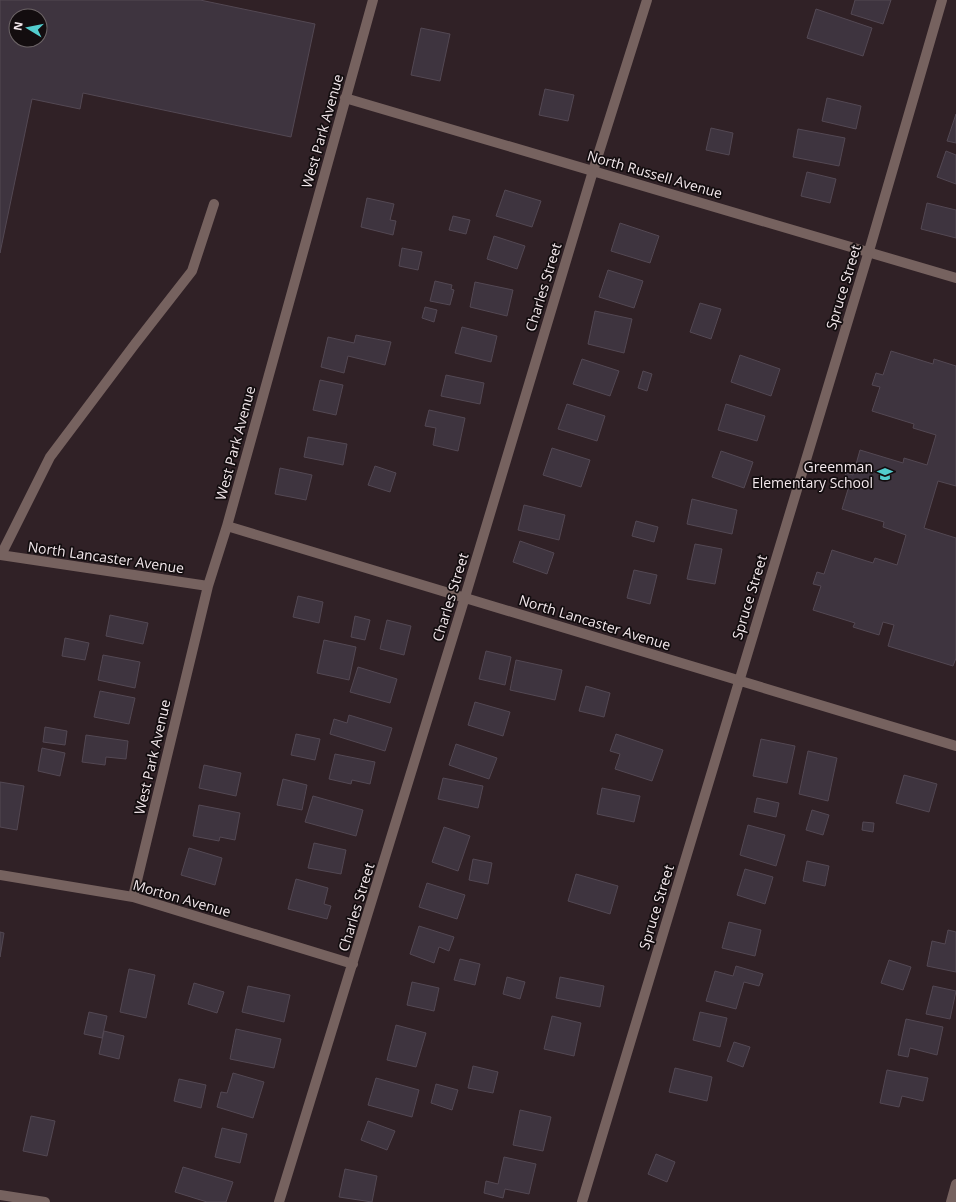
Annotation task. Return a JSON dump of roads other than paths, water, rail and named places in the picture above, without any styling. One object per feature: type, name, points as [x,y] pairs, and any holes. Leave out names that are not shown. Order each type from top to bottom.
[{"type":"street","name":"West Park Avenue","points":[[133,897],[208,586],[227,526],[373,0]]},
{"type":"street","name":"Charles Street","points":[[279,1202],[465,597],[592,171],[647,0]]},
{"type":"street","name":"Spruce Street","points":[[582,1202],[738,680],[869,251],[942,0]]},
{"type":"street","name":"North Russell Avenue","points":[[345,98],[869,251],[956,278]]},
{"type":"street","points":[[0,555],[50,457],[192,271],[214,204]]},
{"type":"street","name":"North Lancaster Avenue","points":[[227,526],[956,746]]},
{"type":"street","name":"North Lancaster Avenue","points":[[0,555],[208,586]]},
{"type":"street","name":"Morton Avenue","points":[[0,876],[133,897],[353,964]]},
{"type":"street","points":[[951,1202],[956,1184]]},
{"type":"street","points":[[0,1195],[45,1202]]},
{"type":"place","name":"Greenman Elementary School","points":[[885,474]]}]
